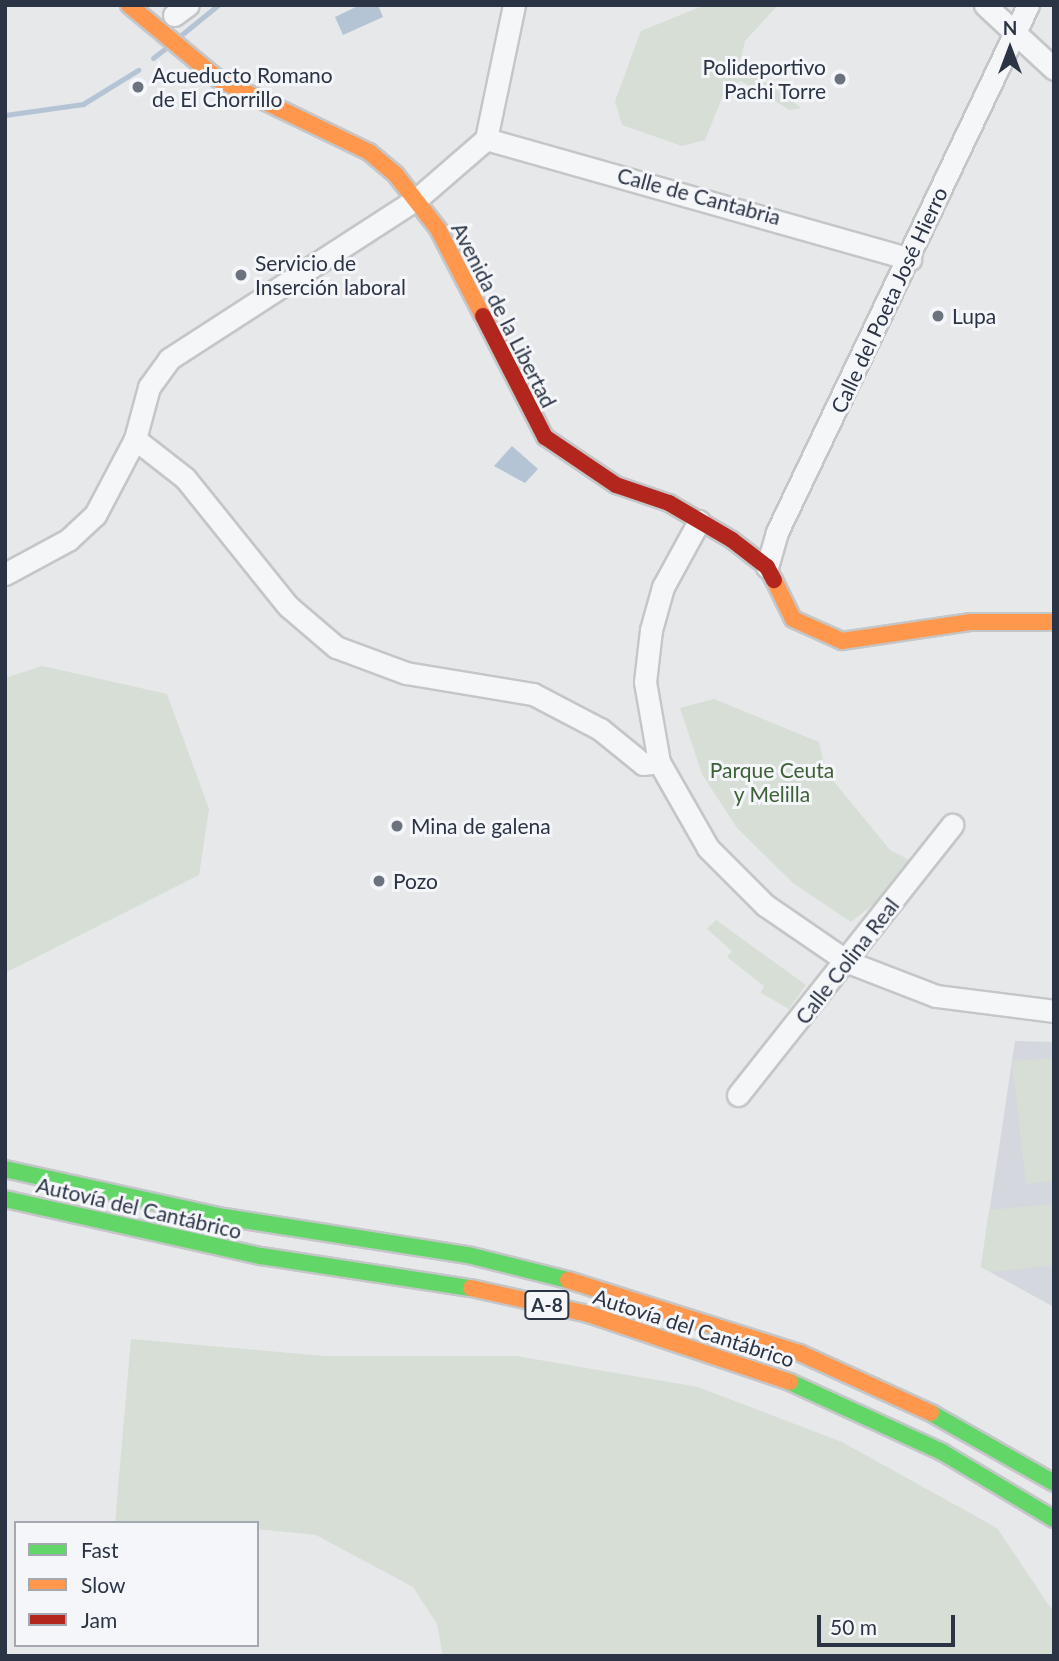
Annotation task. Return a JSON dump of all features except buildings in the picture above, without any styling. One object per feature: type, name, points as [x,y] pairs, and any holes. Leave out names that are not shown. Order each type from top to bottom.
[{"type":"main road","name":"Avenida de la Libertad","points":[[132,9],[218,79],[369,152],[418,198],[545,437],[616,485],[668,503],[767,567],[793,619],[842,640],[970,622],[1054,622]]},
{"type":"main road","name":"Autovía del Cantábrico","points":[[5,1169],[224,1217],[468,1255],[653,1302],[800,1353],[958,1426],[1054,1483]]},
{"type":"main road","name":"Autovía del Cantábrico","points":[[5,1199],[100,1225],[425,1278],[600,1318],[790,1382],[942,1452],[1054,1519]]},
{"type":"street","points":[[5,574],[68,540],[95,515],[135,439],[149,387],[169,359],[418,198],[486,139],[514,5]]},
{"type":"street","points":[[985,5],[1054,69]]},
{"type":"street","name":"Calle del Poeta José Hierro","points":[[767,567],[777,532],[910,259],[1028,5]]},
{"type":"street","name":"Calle de Cantabria","points":[[486,139],[910,259]]},
{"type":"street","points":[[135,439],[185,478],[288,606],[336,647],[406,673],[533,694],[600,729],[643,764],[659,762]]},
{"type":"street","points":[[699,521],[663,587],[651,629],[645,682],[659,762],[708,848],[765,905],[848,962],[936,996],[1054,1011]]},
{"type":"street","name":"Calle Colina Real","points":[[738,1095],[848,962],[952,825]]},
{"type":"shaded area","points":[[1015,1041],[1054,1042],[1054,1307],[981,1267]]},
{"type":"green space","points":[[705,5],[778,5],[745,41],[740,62],[801,108],[790,110],[741,81],[726,88],[705,140],[682,146],[622,125],[615,101],[641,31]]},
{"type":"green space","points":[[42,666],[167,694],[209,809],[199,875],[5,973],[5,678]]},
{"type":"green space","name":"Parque Ceuta y Melilla","points":[[714,699],[819,742],[826,772],[890,850],[921,866],[851,922],[793,883],[737,828],[702,774],[680,708]]},
{"type":"green space","points":[[716,920],[806,985],[789,1009],[761,993],[764,986],[727,957],[732,951],[707,929]]},
{"type":"green space","points":[[1054,1058],[1054,1181],[1026,1184],[1012,1061]]},
{"type":"green space","points":[[1054,1204],[1054,1265],[991,1272],[981,1267],[989,1210]]},
{"type":"green space","points":[[131,1339],[324,1356],[516,1356],[698,1387],[842,1442],[997,1528],[1054,1613],[1054,1656],[443,1656],[437,1624],[413,1587],[316,1535],[259,1529],[259,1521],[115,1521]]},
{"type":"water","points":[[360,5],[378,5],[383,17],[343,35],[335,17]]},
{"type":"water","points":[[512,446],[538,469],[525,483],[494,466]]},
{"type":"waterway","points":[[180,36],[218,5]]},
{"type":"waterway","points":[[153,58],[167,47]]},
{"type":"waterway","points":[[5,115],[83,104],[138,70]]},
{"type":"traffic: fast","points":[[5,1169],[224,1217],[468,1255],[568,1280]]},
{"type":"traffic: fast","points":[[5,1199],[261,1256],[471,1288]]},
{"type":"traffic: fast","points":[[790,1382],[942,1452],[1054,1519]]},
{"type":"traffic: fast","points":[[931,1413],[1054,1483]]},
{"type":"traffic: slow","points":[[129,5],[218,79],[369,152],[396,175],[438,229],[483,316]]},
{"type":"traffic: slow","points":[[774,580],[793,619],[842,641],[970,622],[1054,622]]},
{"type":"traffic: slow","points":[[568,1280],[800,1353],[931,1413]]},
{"type":"traffic: slow","points":[[471,1288],[588,1314],[790,1382]]},
{"type":"traffic: jam","points":[[483,316],[545,437],[616,485],[669,503],[732,540],[767,567],[774,580]]},
{"type":"place","name":"Polideportivo Pachi Torre","points":[[840,79]]},
{"type":"place","name":"Acueducto Romano de El Chorrillo","points":[[138,87]]},
{"type":"place","name":"Servicio de Inserción laboral","points":[[241,275]]},
{"type":"place","name":"Lupa","points":[[938,316]]},
{"type":"place","name":"Mina de galena","points":[[397,826]]},
{"type":"place","name":"Pozo","points":[[379,881]]}]
